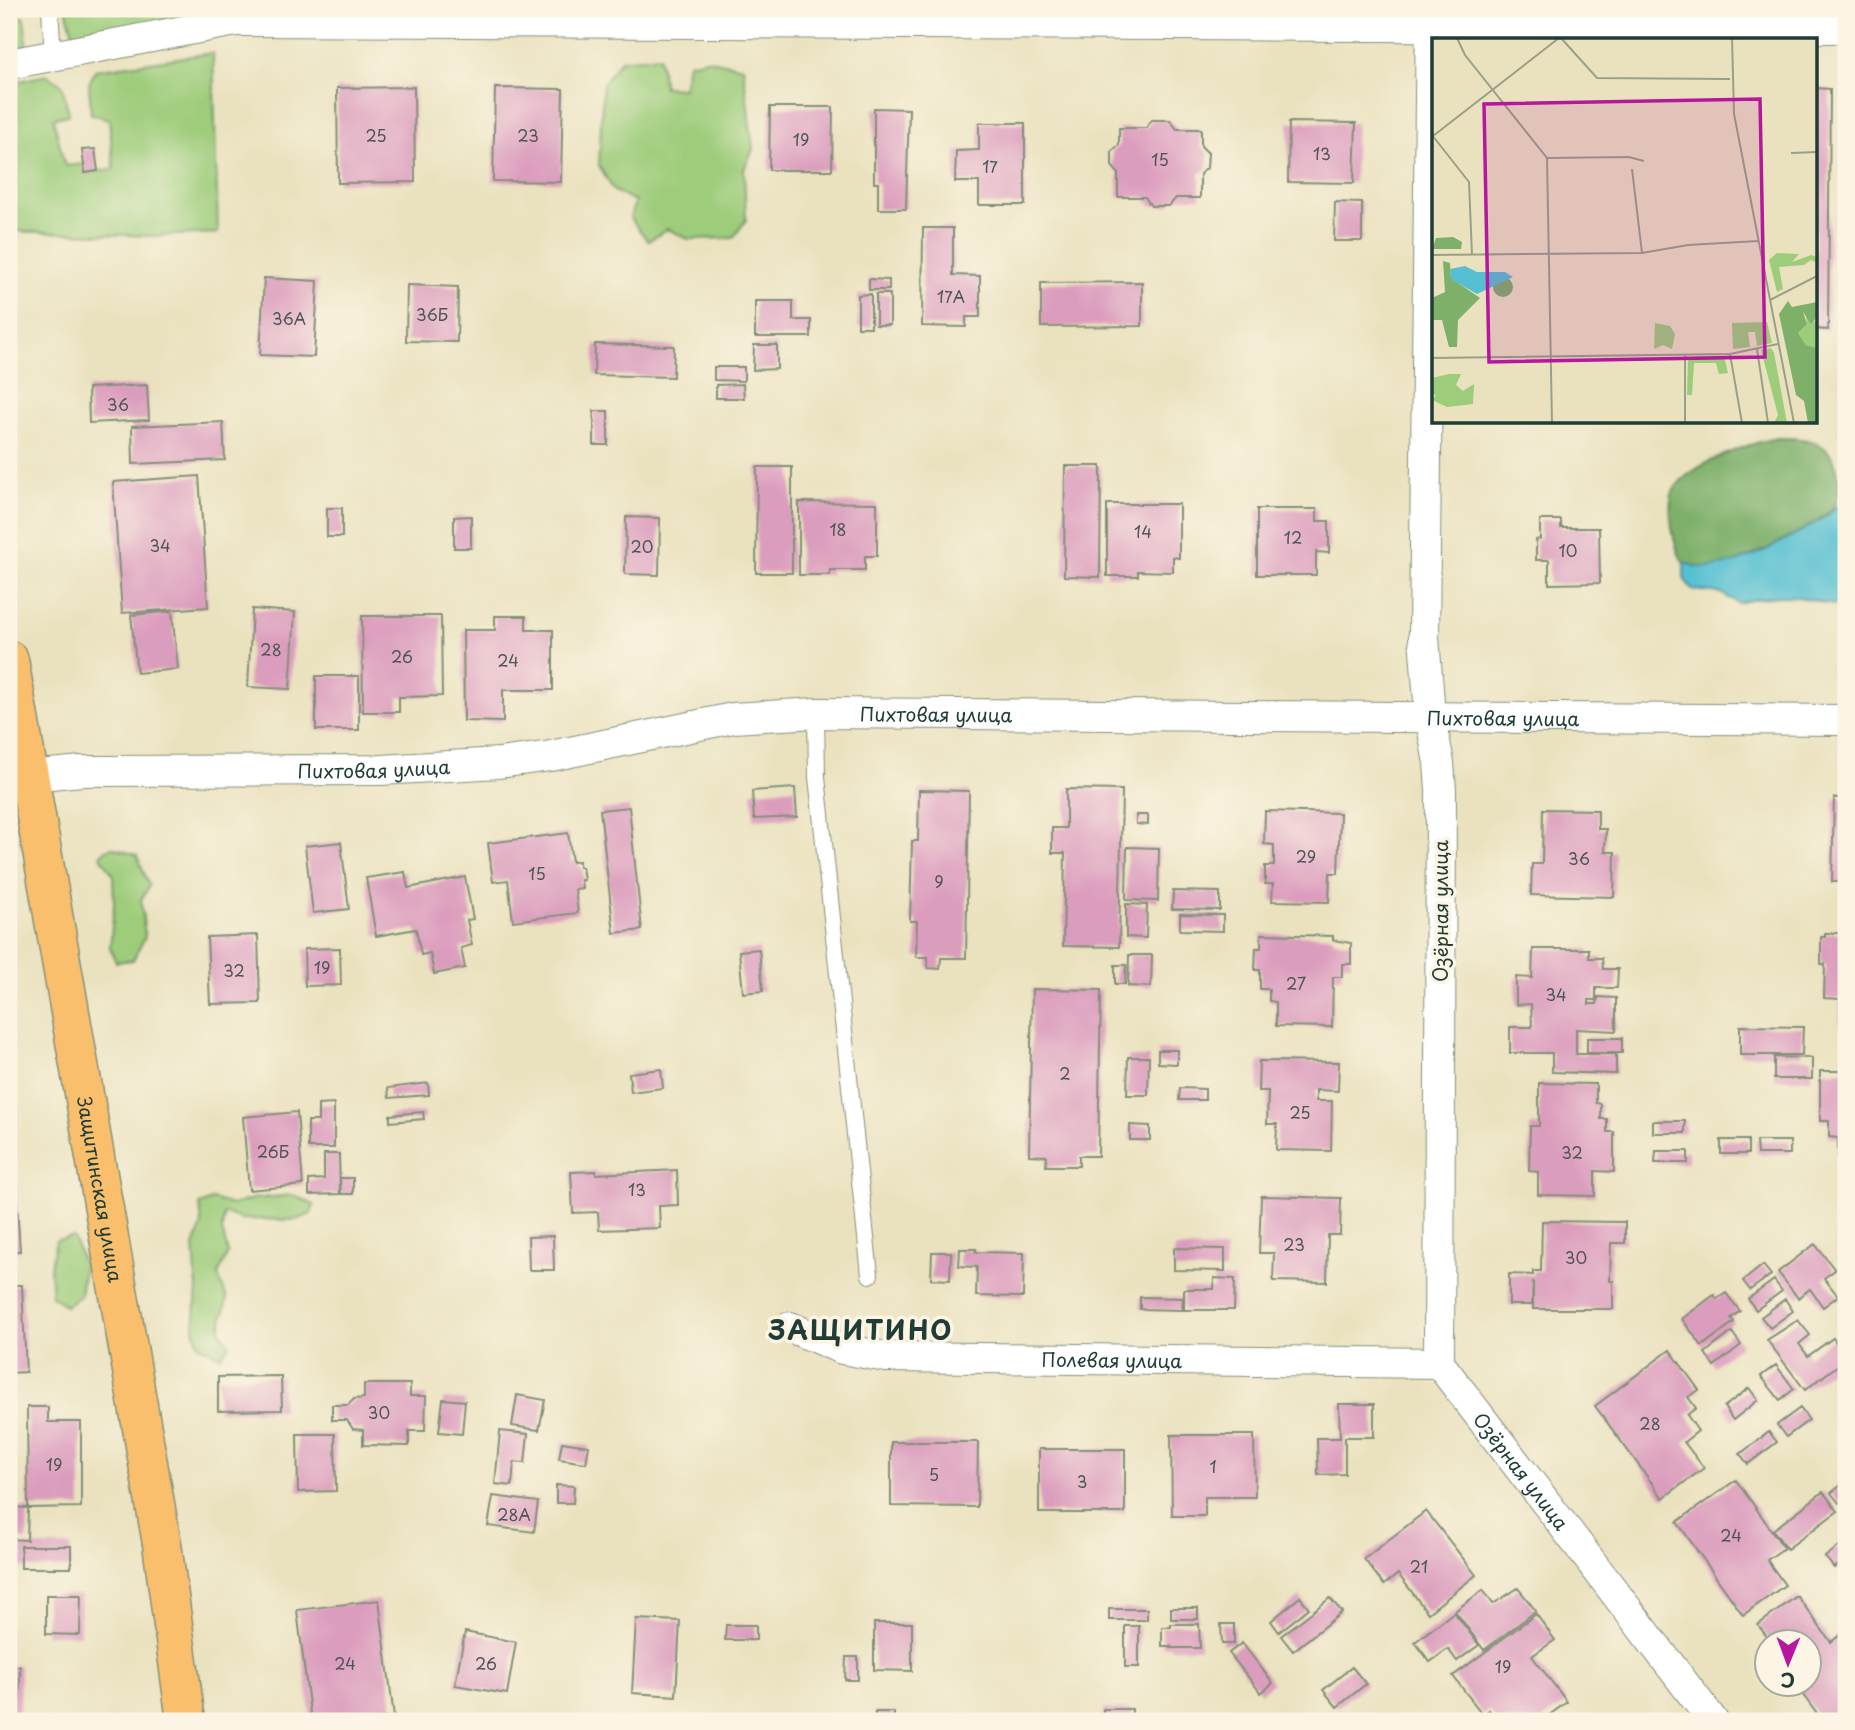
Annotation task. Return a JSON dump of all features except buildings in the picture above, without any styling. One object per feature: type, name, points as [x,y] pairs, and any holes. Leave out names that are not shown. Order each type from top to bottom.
[{"type":"main road","name":"Защитинская улица","points":[[9,660],[162,1544],[187,1721]]},
{"type":"street","points":[[9,64],[235,15],[1431,18],[1846,28]]},
{"type":"street","name":"Озёрная улица","points":[[1431,18],[1424,637],[1430,715],[1441,790],[1439,1363],[1713,1721]]},
{"type":"street","name":"Пихтовая улица","points":[[29,776],[82,771],[289,772],[464,766],[551,756],[733,718],[816,713],[1430,715],[1846,720]]},
{"type":"street","name":"Полевая улица","points":[[790,1327],[842,1349],[886,1357],[1439,1363]]},
{"type":"lane","points":[[50,9],[54,56]]},
{"type":"lane","points":[[816,713],[817,777],[870,1275]]},
{"type":"green space","points":[[9,9],[24,18],[27,45],[9,51]]},
{"type":"green space","points":[[66,9],[206,9],[198,17],[74,37]]},
{"type":"green space","points":[[213,53],[218,233],[154,236],[9,231],[9,83],[47,75],[62,85],[69,115],[53,118],[65,166],[84,164],[86,173],[114,169],[109,119],[91,114],[89,84],[95,70]]},
{"type":"green space","points":[[659,56],[664,87],[683,88],[688,63],[707,59],[743,67],[753,149],[744,169],[746,220],[733,238],[688,239],[668,229],[648,241],[630,218],[635,201],[614,191],[599,166],[603,83],[621,60]]},
{"type":"green space","points":[[1777,438],[1810,441],[1826,449],[1836,466],[1839,483],[1837,499],[1832,509],[1794,535],[1725,566],[1698,568],[1687,565],[1680,556],[1672,526],[1671,505],[1674,490],[1706,463],[1736,450]]},
{"type":"green space","points":[[111,847],[137,855],[149,886],[141,900],[145,937],[133,960],[116,962],[110,948],[114,905],[113,874],[100,855]]},
{"type":"green space","points":[[293,1195],[314,1205],[311,1214],[297,1220],[241,1219],[224,1213],[222,1230],[228,1253],[218,1275],[227,1298],[220,1330],[230,1345],[220,1356],[199,1345],[194,1329],[197,1288],[194,1246],[202,1225],[200,1205],[213,1199],[232,1205],[252,1199]]},
{"type":"green space","points":[[73,1237],[84,1265],[80,1296],[66,1306],[52,1296],[50,1268],[56,1240]]},
{"type":"water","points":[[1846,500],[1846,606],[1787,596],[1738,603],[1720,593],[1693,590],[1684,579],[1684,562],[1699,567],[1716,567],[1753,556],[1820,520]]},
{"type":"district","name":"ЗАЩИТИНО","points":[[861,1329]]}]
